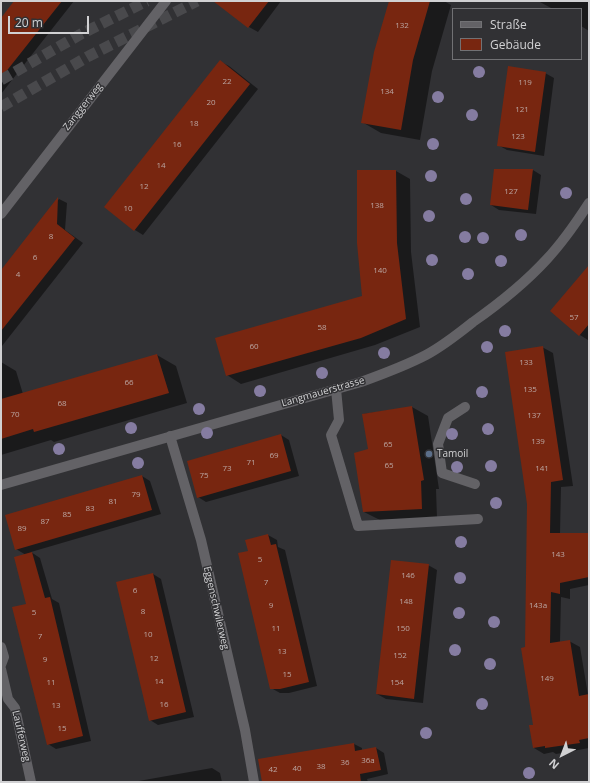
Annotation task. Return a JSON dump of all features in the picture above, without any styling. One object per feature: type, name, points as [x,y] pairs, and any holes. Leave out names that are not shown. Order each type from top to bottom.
[{"type":"street","name":"Zanggerweg","points":[[1,214],[166,1]]},
{"type":"street","name":"Langmauerstrasse","points":[[1,485],[361,382],[401,367],[426,355],[502,302],[542,264],[575,224],[589,203]]},
{"type":"street","points":[[336,389],[339,420],[331,435],[358,526],[478,519]]},
{"type":"street","points":[[465,407],[448,418],[438,444],[442,473],[475,484]]},
{"type":"street","name":"Eggenschwilerweg","points":[[170,436],[201,540],[245,730],[254,782]]},
{"type":"street","points":[[1,646],[4,657],[1,665]]},
{"type":"street","name":"Laufferweg","points":[[1,669],[8,699],[15,708],[31,782]]},
{"type":"building","points":[[14,1],[62,1],[1,78],[1,18]]},
{"type":"building","points":[[213,1],[269,1],[248,28]]},
{"type":"building","points":[[389,1],[430,1],[413,60],[401,130],[361,123],[374,52]]},
{"type":"building","points":[[220,60],[250,84],[134,231],[104,207]]},
{"type":"building","points":[[508,66],[546,72],[535,152],[497,146]]},
{"type":"building","points":[[494,169],[533,169],[528,210],[490,205]]},
{"type":"building","points":[[357,170],[396,170],[397,243],[406,319],[361,338],[226,376],[215,338],[362,296],[357,243]]},
{"type":"building","points":[[58,197],[57,224],[75,238],[1,331],[1,270]]},
{"type":"building","points":[[589,265],[589,324],[579,336],[550,311]]},
{"type":"building","points":[[543,346],[563,480],[551,482],[550,533],[589,533],[589,577],[560,583],[560,594],[551,592],[550,643],[570,640],[579,696],[589,694],[589,738],[579,740],[580,743],[545,748],[545,746],[533,748],[529,725],[533,725],[521,648],[525,647],[527,504],[505,352]]},
{"type":"building","points":[[157,354],[169,393],[34,432],[33,429],[1,439],[1,399]]},
{"type":"building","points":[[412,406],[424,480],[421,481],[422,509],[363,512],[354,453],[368,449],[362,414]]},
{"type":"building","points":[[281,434],[291,471],[197,498],[187,461]]},
{"type":"building","points":[[142,475],[152,510],[15,550],[5,515]]},
{"type":"building","points":[[268,534],[271,545],[276,544],[309,682],[280,689],[270,689],[238,553],[248,551],[245,540]]},
{"type":"building","points":[[32,552],[45,598],[50,597],[83,736],[47,745],[12,607],[26,604],[14,557]]},
{"type":"building","points":[[391,560],[429,564],[414,699],[376,694]]},
{"type":"building","points":[[153,573],[186,712],[149,721],[116,582]]},
{"type":"building","points":[[354,743],[355,751],[376,747],[381,770],[360,774],[361,782],[262,782],[258,759]]},
{"type":"tunnel","points":[[1,80],[81,34],[147,1]]},
{"type":"tunnel","points":[[1,107],[89,56],[197,1]]},
{"type":"place","name":"Tamoil","points":[[429,454]]}]
